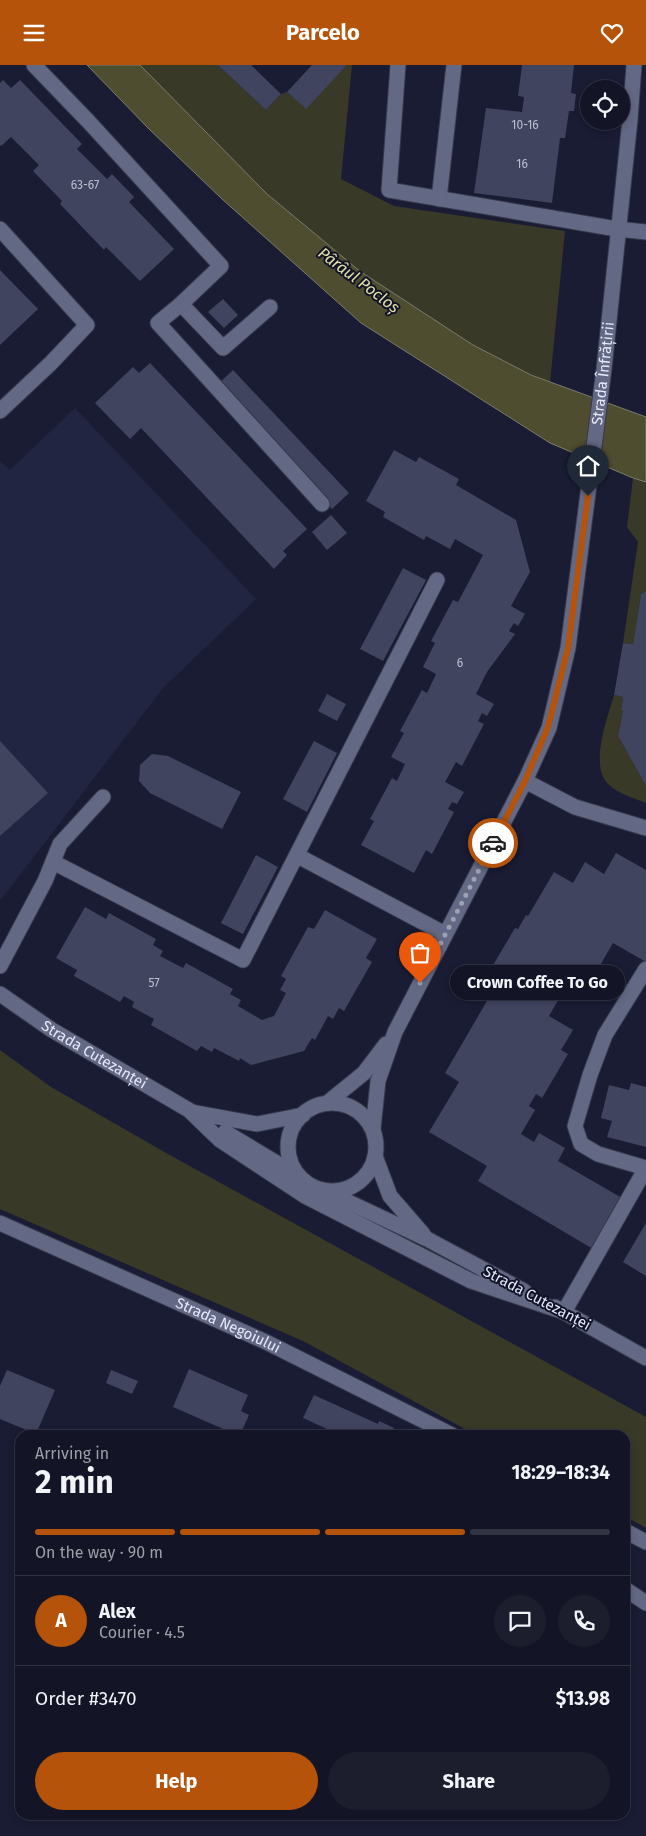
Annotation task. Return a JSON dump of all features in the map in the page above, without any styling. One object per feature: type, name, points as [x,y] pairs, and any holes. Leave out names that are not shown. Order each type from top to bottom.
[{"type":"street","points":[[34,65],[221,266],[158,323],[322,504]]},
{"type":"street","points":[[398,65],[389,190],[617,229],[646,231]]},
{"type":"street","points":[[439,199],[454,65]]},
{"type":"street","name":"Strada Înfrățirii","points":[[373,1129],[378,1081],[395,1032],[525,781],[548,727],[568,648],[602,384],[630,120],[634,65]]},
{"type":"street","points":[[0,229],[87,325],[51,363],[0,411]]},
{"type":"street","points":[[181,304],[223,348],[270,307]]},
{"type":"street","points":[[53,862],[243,960],[298,856],[436,580]]},
{"type":"street","points":[[525,781],[575,807],[646,828]]},
{"type":"street","points":[[0,966],[45,881],[60,844],[103,797]]},
{"type":"street","points":[[298,856],[445,934]]},
{"type":"street","points":[[191,1112],[220,1140],[305,1196],[471,1281],[564,1312],[646,1168],[598,1154],[581,1144],[575,1127],[590,1075],[606,1035],[646,969]]},
{"type":"street","name":"Strada Cutezanței","points":[[0,995],[52,1029],[300,1177]]},
{"type":"street","name":"Strada Înfrățirii","points":[[327,1103],[364,1073],[395,1032]]},
{"type":"street","points":[[327,1103],[341,1104],[354,1109],[365,1117],[373,1129],[376,1142],[375,1156],[371,1169],[362,1179],[350,1187],[337,1191],[323,1190],[310,1185],[300,1177],[292,1165],[288,1152],[289,1138],[294,1125],[302,1115],[314,1107],[327,1103]]},
{"type":"street","name":"Strada Cutezanței","points":[[191,1112],[257,1124],[302,1115]]},
{"type":"street","name":"Strada Cutezanței","points":[[375,1156],[390,1196],[427,1239]]},
{"type":"street","name":"Strada Cutezanței","points":[[323,1190],[427,1239],[646,1358]]},
{"type":"street","name":"Strada Negoiului","points":[[0,1223],[266,1342],[442,1430]]},
{"type":"street","points":[[630,1534],[646,1542]]},
{"type":"street","points":[[630,1592],[646,1603]]},
{"type":"shaded area","points":[[75,408],[256,599],[163,688],[0,901],[0,461],[10,470]]},
{"type":"green space","points":[[140,65],[218,65],[266,110],[281,94],[287,92],[306,108],[347,65],[352,65],[341,179],[394,206],[565,231],[550,383],[473,345],[361,272],[267,194]]},
{"type":"green space","points":[[633,478],[646,482],[646,591],[641,594],[633,644],[623,643],[638,542],[627,527]]},
{"type":"green space","points":[[614,695],[623,697],[621,709],[623,710],[618,736],[646,786],[646,803],[616,790],[608,784],[603,776],[600,765],[600,753],[604,728]]},
{"type":"green space","points":[[0,1050],[51,1087],[168,1154],[646,1417],[646,1528],[630,1519],[630,1430],[467,1430],[303,1341],[0,1209]]},
{"type":"water","name":"Pârâul Pocloș","points":[[87,65],[140,65],[267,194],[361,272],[473,345],[531,375],[646,417],[646,482],[550,443],[361,323],[222,199],[148,128]]},
{"type":"building","points":[[218,65],[251,65],[281,94],[266,110]]},
{"type":"building","points":[[312,65],[347,65],[306,109],[287,92]]},
{"type":"building","points":[[522,65],[574,65],[571,93],[576,94],[574,111],[569,111],[565,138],[560,138],[552,203],[474,193],[486,108],[522,112],[524,97],[518,96]]},
{"type":"building","points":[[3,80],[11,88],[20,80],[82,144],[77,149],[107,179],[112,174],[134,197],[129,202],[174,249],[140,281],[106,247],[104,250],[60,204],[62,201],[33,171],[39,165],[11,137],[0,145],[0,83]]},
{"type":"building","points":[[0,270],[38,309],[0,345]]},
{"type":"building","points":[[223,299],[238,315],[224,328],[208,312]]},
{"type":"building","points":[[150,363],[307,529],[283,551],[287,555],[274,569],[141,428],[130,439],[95,403],[133,367],[139,373]]},
{"type":"building","points":[[233,370],[349,493],[332,509],[216,386]]},
{"type":"building","points":[[394,450],[416,462],[419,457],[459,479],[456,485],[516,520],[530,572],[511,606],[525,614],[518,626],[514,623],[509,631],[515,634],[487,672],[476,694],[494,704],[487,716],[482,713],[478,721],[484,724],[462,766],[456,762],[445,782],[464,792],[457,804],[452,802],[448,809],[454,812],[432,854],[426,850],[414,873],[361,845],[374,821],[370,819],[392,778],[397,781],[405,764],[391,757],[404,733],[400,731],[422,690],[427,693],[436,674],[423,667],[435,643],[431,641],[453,600],[458,602],[483,555],[455,539],[450,549],[426,536],[424,540],[383,517],[385,512],[366,501]]},
{"type":"building","points":[[331,515],[347,533],[327,550],[312,532]]},
{"type":"building","points":[[403,568],[426,580],[383,661],[360,649]]},
{"type":"building","points":[[646,591],[646,786],[618,736],[623,710],[621,710],[623,697],[614,695],[623,643],[633,644],[641,594]]},
{"type":"building","points":[[327,694],[346,704],[337,721],[318,711]]},
{"type":"building","points":[[0,741],[48,793],[0,836]]},
{"type":"building","points":[[314,741],[337,753],[307,812],[283,799]]},
{"type":"building","points":[[152,754],[168,756],[241,792],[222,829],[150,793],[139,781],[140,765]]},
{"type":"building","points":[[616,853],[646,870],[646,962],[613,943],[587,988],[572,979],[575,975],[565,969],[556,985],[564,990],[549,1016],[573,1030],[561,1050],[568,1054],[542,1098],[536,1094],[529,1106],[535,1110],[521,1134],[534,1142],[539,1133],[565,1148],[558,1161],[622,1198],[593,1249],[478,1181],[487,1166],[429,1132],[459,1082],[445,1073],[491,994],[480,987],[515,928],[518,929],[526,915],[528,916],[554,872],[573,883],[585,862],[604,874]]},
{"type":"building","points":[[256,855],[278,867],[243,934],[221,923]]},
{"type":"building","points":[[85,907],[106,919],[109,913],[156,939],[153,945],[163,951],[160,956],[183,968],[186,963],[233,989],[230,994],[241,1000],[238,1006],[262,1020],[274,1016],[286,993],[280,990],[286,979],[281,976],[308,927],[314,929],[325,910],[377,939],[366,958],[372,962],[344,1011],[339,1008],[333,1019],[328,1016],[315,1040],[312,1038],[304,1051],[251,1065],[240,1058],[239,1061],[214,1048],[212,1052],[201,1046],[197,1051],[151,1025],[154,1019],[132,1007],[134,1002],[124,996],[120,1002],[74,976],[77,970],[56,958]]},
{"type":"building","points":[[631,1083],[646,1087],[646,1147],[607,1137],[612,1121],[601,1118],[609,1085],[629,1090]]},
{"type":"building","points":[[646,1223],[646,1276],[623,1262]]},
{"type":"building","points":[[189,1369],[248,1395],[241,1411],[249,1415],[242,1430],[226,1430],[173,1407]]},
{"type":"building","points":[[7,1370],[55,1390],[38,1430],[26,1430],[0,1419],[0,1386]]},
{"type":"building","points":[[111,1370],[138,1381],[132,1394],[106,1383]]},
{"type":"building","points":[[314,1395],[378,1424],[379,1421],[394,1428],[393,1430],[329,1430],[303,1418]]},
{"type":"way so far","points":[[420,983],[493,843]]},
{"type":"place","name":"Crown Coffee To Go","points":[[420,983]]},
{"type":"route","points":[[493,843],[525,781],[548,727],[568,648],[588,496]]}]
